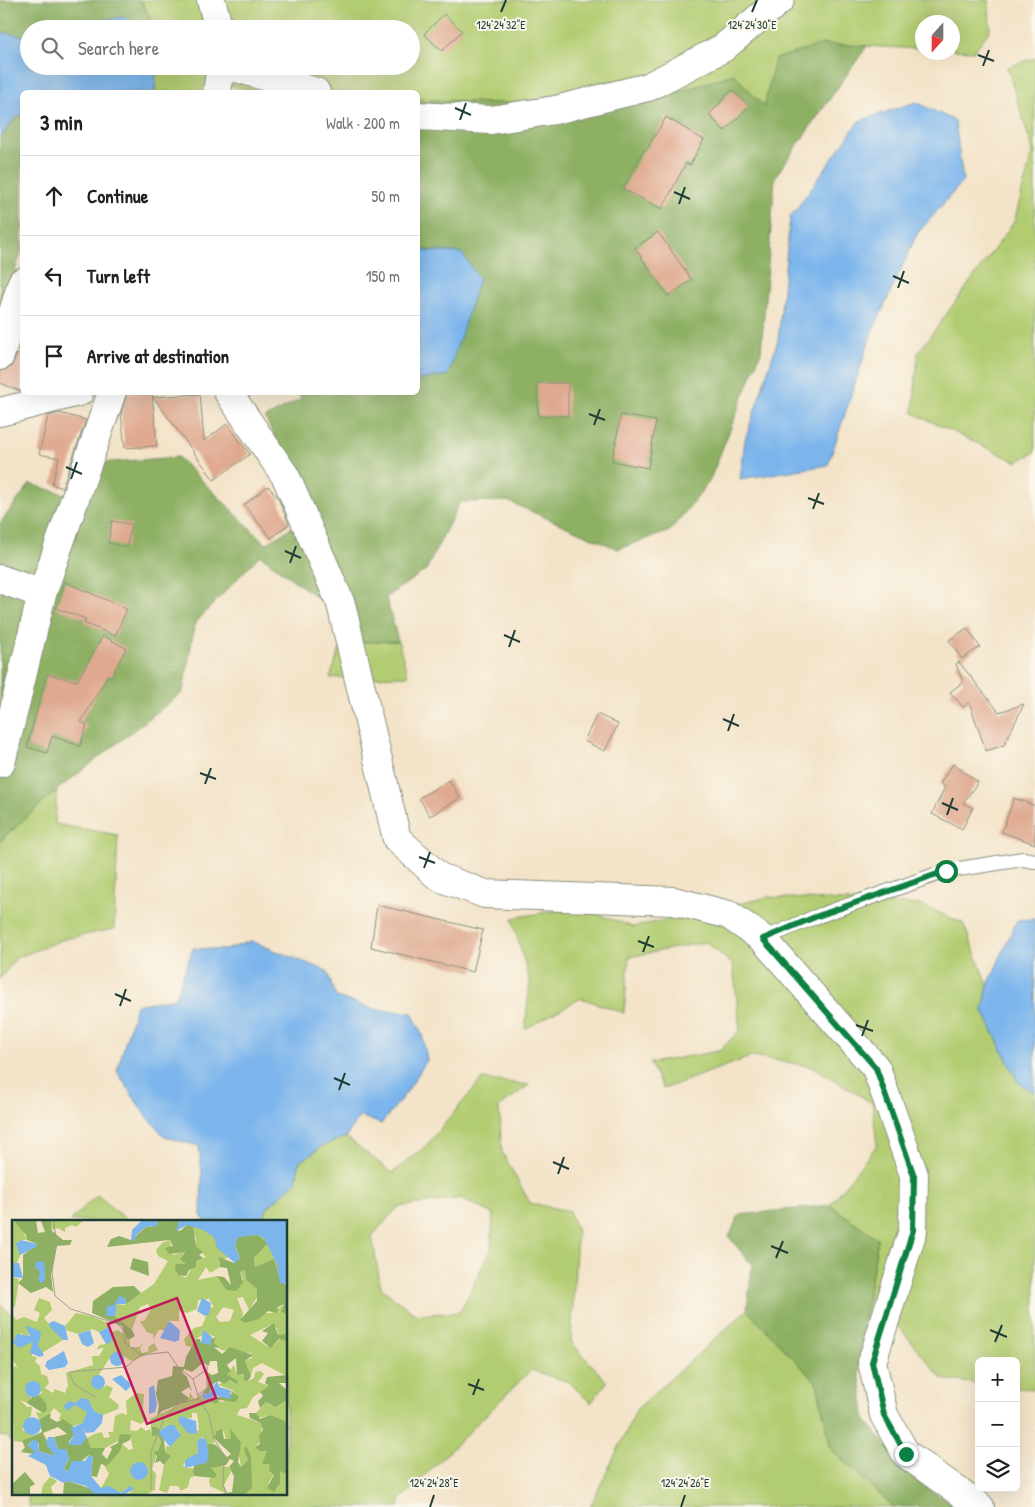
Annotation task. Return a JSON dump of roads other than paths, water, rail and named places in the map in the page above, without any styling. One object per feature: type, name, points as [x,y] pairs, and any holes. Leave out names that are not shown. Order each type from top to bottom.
[{"type":"street","points":[[211,0],[216,20]]},
{"type":"street","points":[[420,116],[491,120],[555,110],[648,87],[723,48],[780,0]]},
{"type":"street","points":[[217,90],[220,75]]},
{"type":"street","points":[[260,75],[309,90]]},
{"type":"street","points":[[0,356],[20,289]]},
{"type":"street","points":[[0,412],[67,395]]},
{"type":"street","points":[[0,763],[42,594],[111,395]]},
{"type":"street","points":[[230,395],[286,477],[340,604],[397,839],[439,877],[485,894],[674,901],[729,915],[763,939],[876,1068],[914,1176],[913,1230],[872,1362],[884,1415],[906,1454],[980,1507]]},
{"type":"street","points":[[0,579],[42,594]]},
{"type":"lane","points":[[763,939],[815,917],[946,871],[1023,859],[1035,861]]},
{"type":"water","points":[[124,17],[129,20],[104,20]]},
{"type":"water","points":[[0,32],[20,35],[20,75],[156,75],[155,90],[20,90],[20,116],[15,118],[0,138]]},
{"type":"water","points":[[916,102],[955,121],[963,181],[917,234],[871,335],[828,465],[740,479],[745,440],[778,340],[790,218],[859,121]]},
{"type":"water","points":[[420,248],[423,251],[462,253],[479,279],[448,375],[420,380]]},
{"type":"water","points":[[1035,919],[1035,1093],[1018,1082],[983,1011],[988,985],[1017,920]]},
{"type":"water","points":[[251,941],[327,971],[336,997],[374,1009],[412,1013],[422,1034],[427,1060],[406,1093],[381,1124],[360,1116],[346,1137],[324,1145],[299,1162],[296,1181],[267,1208],[262,1220],[204,1220],[201,1215],[202,1174],[199,1146],[165,1137],[141,1109],[117,1071],[136,1005],[175,998],[193,948],[225,950]]}]
